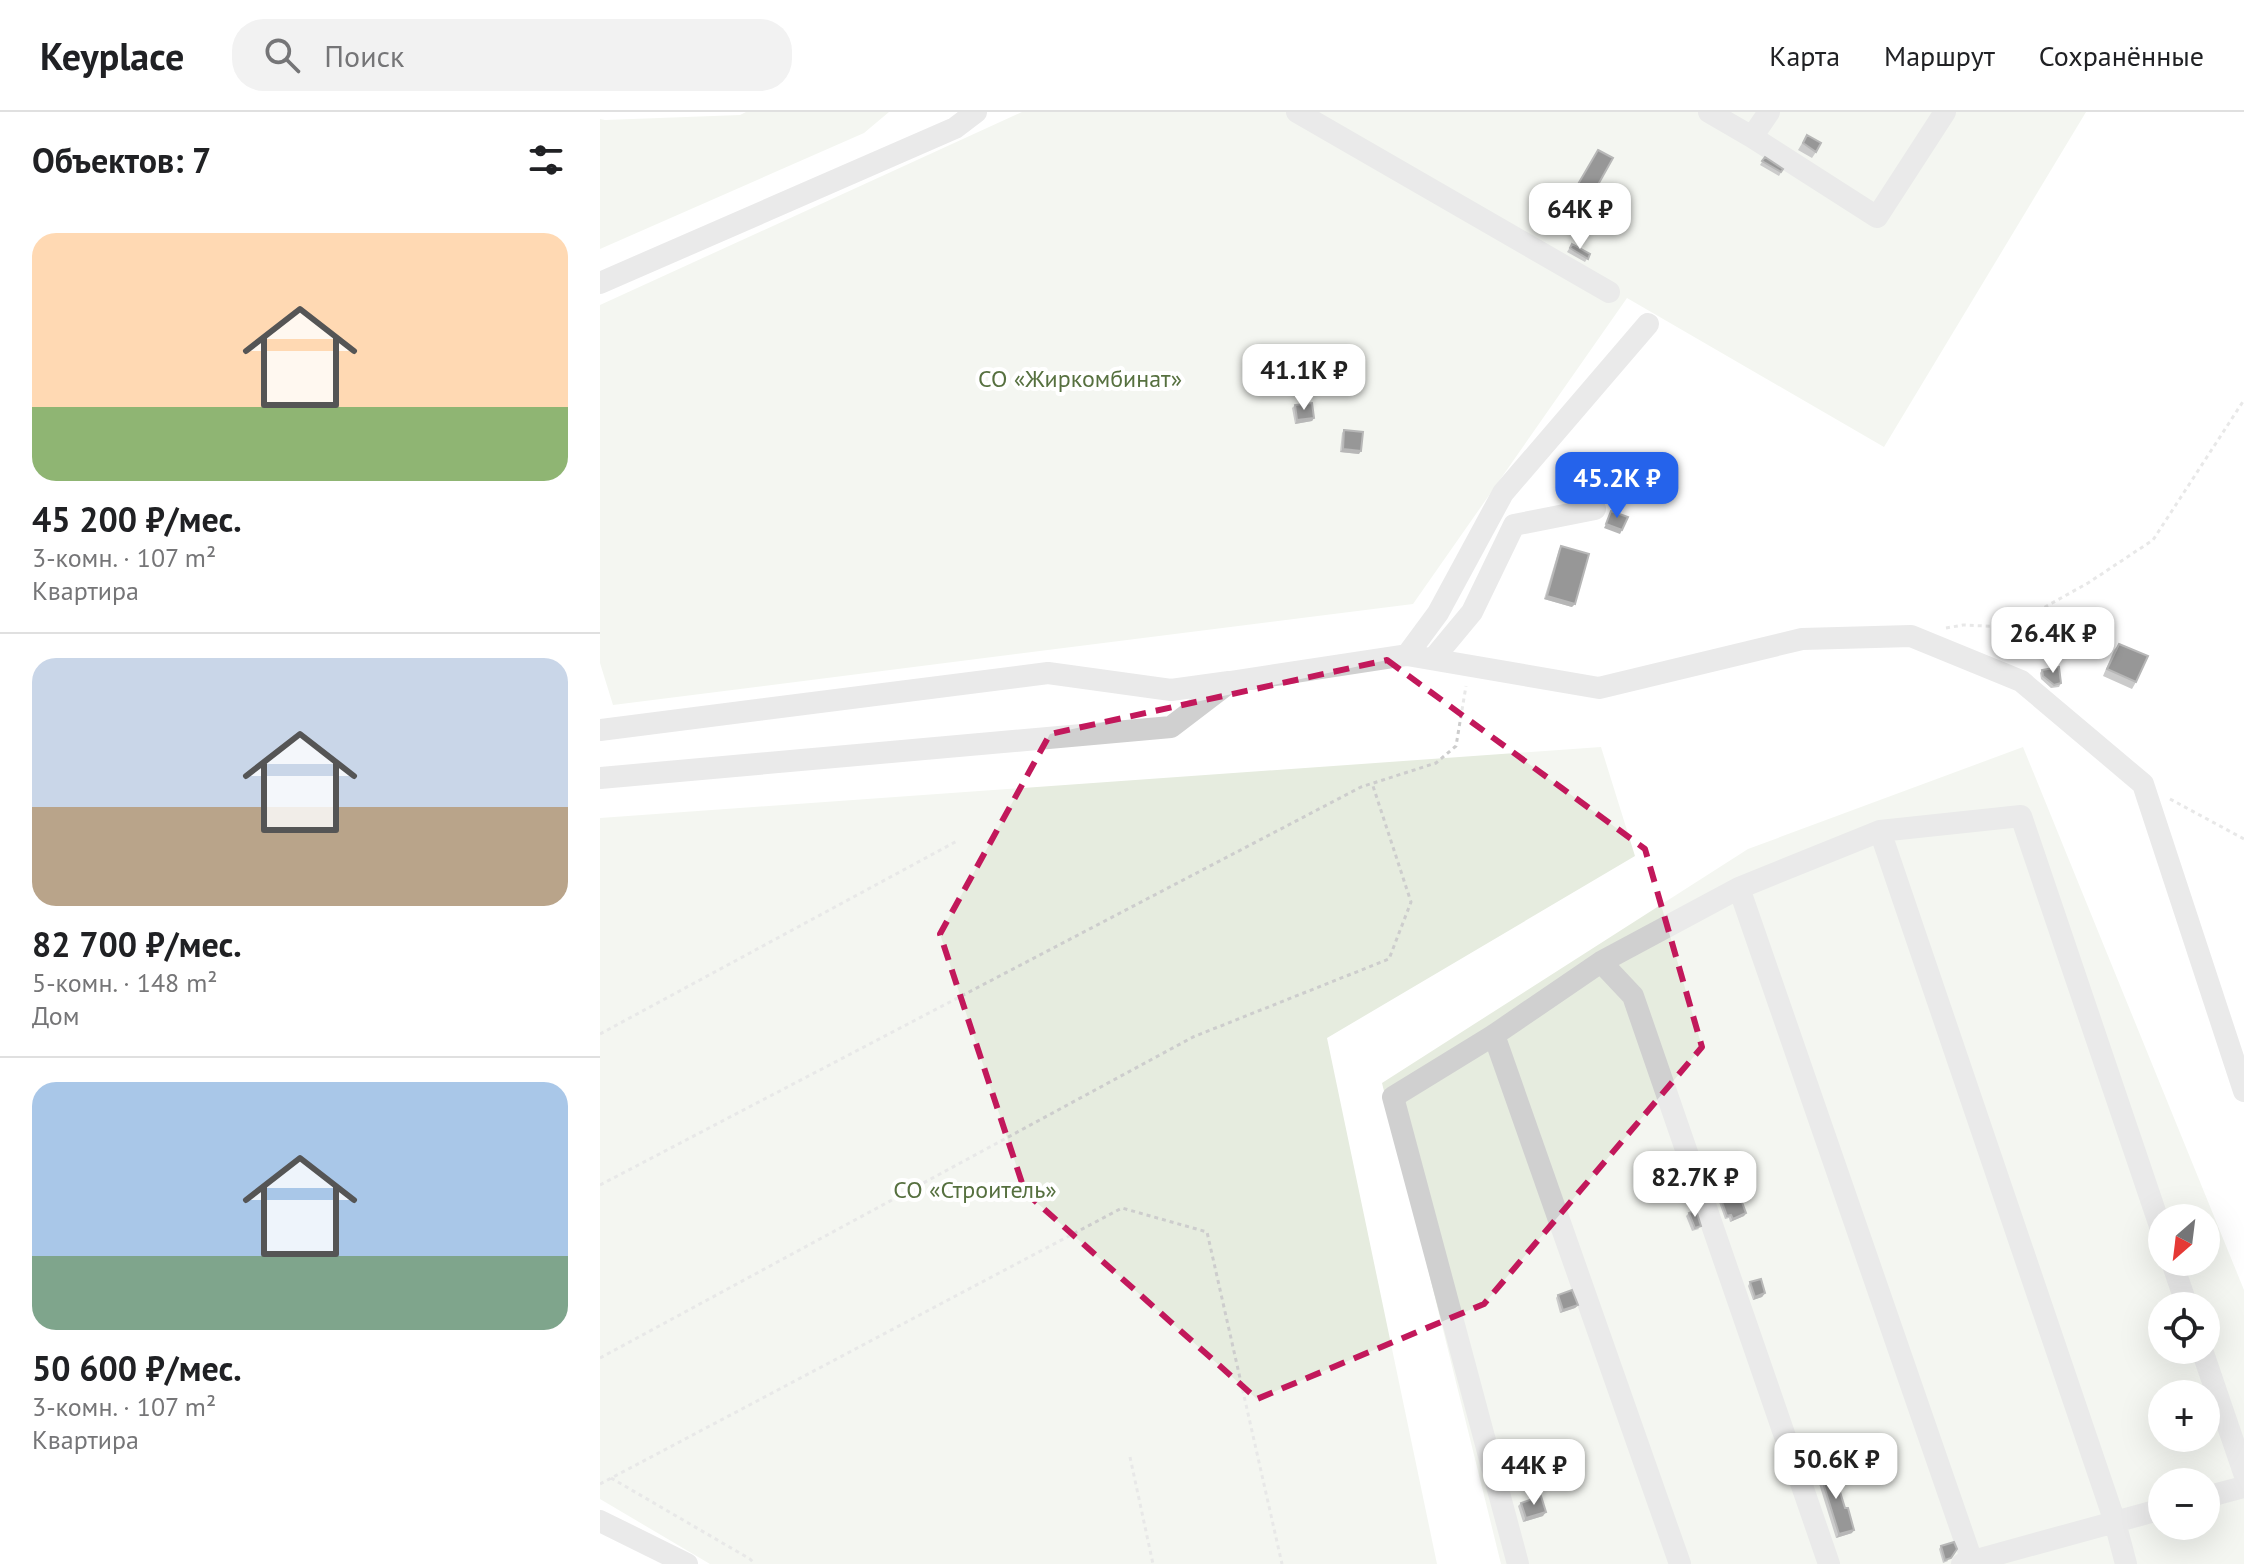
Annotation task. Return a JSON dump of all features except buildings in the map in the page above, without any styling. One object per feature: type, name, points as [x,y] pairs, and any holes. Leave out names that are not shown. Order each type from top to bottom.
[{"type":"lane","points":[[600,283],[955,128],[976,112]]},
{"type":"lane","points":[[1297,112],[1609,292]]},
{"type":"lane","points":[[1709,112],[1877,217],[1945,112]]},
{"type":"lane","points":[[1752,137],[1769,112]]},
{"type":"lane","points":[[1407,655],[1438,613],[1503,493],[1648,324]]},
{"type":"lane","points":[[1433,659],[1472,612],[1514,525],[1595,509]]},
{"type":"lane","points":[[600,730],[1048,673],[1171,690],[1407,655],[1599,688],[1802,639],[1911,636],[2021,681],[2143,784],[2244,1091]]},
{"type":"lane","points":[[600,778],[1171,727],[1230,682]]},
{"type":"lane","points":[[1518,1564],[1393,1097],[1494,1035],[1601,962],[1739,888],[1880,831],[2021,816],[2153,1204]]},
{"type":"lane","points":[[1880,831],[2115,1522],[2126,1564]]},
{"type":"lane","points":[[1739,888],[1967,1563],[2148,1513]]},
{"type":"lane","points":[[1601,962],[1633,996],[1829,1564]]},
{"type":"lane","points":[[1494,1035],[1680,1564]]},
{"type":"lane","points":[[2207,1364],[2244,1473]]},
{"type":"lane","points":[[2220,1493],[2244,1487]]},
{"type":"lane","points":[[600,1521],[687,1564]]},
{"type":"path","points":[[1911,636],[1963,625],[2009,627],[2088,583],[2153,540],[2244,400]]},
{"type":"path","points":[[600,1185],[1361,787],[1436,763],[1456,746],[1470,666]]},
{"type":"path","points":[[600,1358],[1193,1037],[1389,959],[1411,902],[1372,783]]},
{"type":"path","points":[[2143,784],[2244,839]]},
{"type":"path","points":[[600,1034],[957,841]]},
{"type":"path","points":[[600,1484],[1122,1208],[1207,1232],[1282,1564]]},
{"type":"path","points":[[1130,1457],[1153,1564]]},
{"type":"path","points":[[611,1478],[755,1564]]},
{"type":"highlighted area","points":[[1387,660],[1645,849],[1702,1047],[1484,1304],[1257,1399],[1025,1192],[940,934],[1050,734]]},
{"type":"green space","points":[[746,112],[889,112],[864,133],[600,249],[600,119],[740,115]]},
{"type":"green space","name":"СО «Жиркомбинат»","points":[[1022,112],[2086,112],[1884,447],[1627,298],[1413,604],[613,705],[600,663],[600,305]]},
{"type":"green space","name":"СО «Строитель»","points":[[1601,747],[1635,856],[1327,1038],[1437,1564],[710,1564],[600,1499],[600,818]]},
{"type":"green space","points":[[2023,747],[2209,1204],[2148,1204],[2148,1276],[2220,1276],[2220,1231],[2244,1290],[2244,1564],[1501,1564],[1382,1083],[1748,849]]}]
